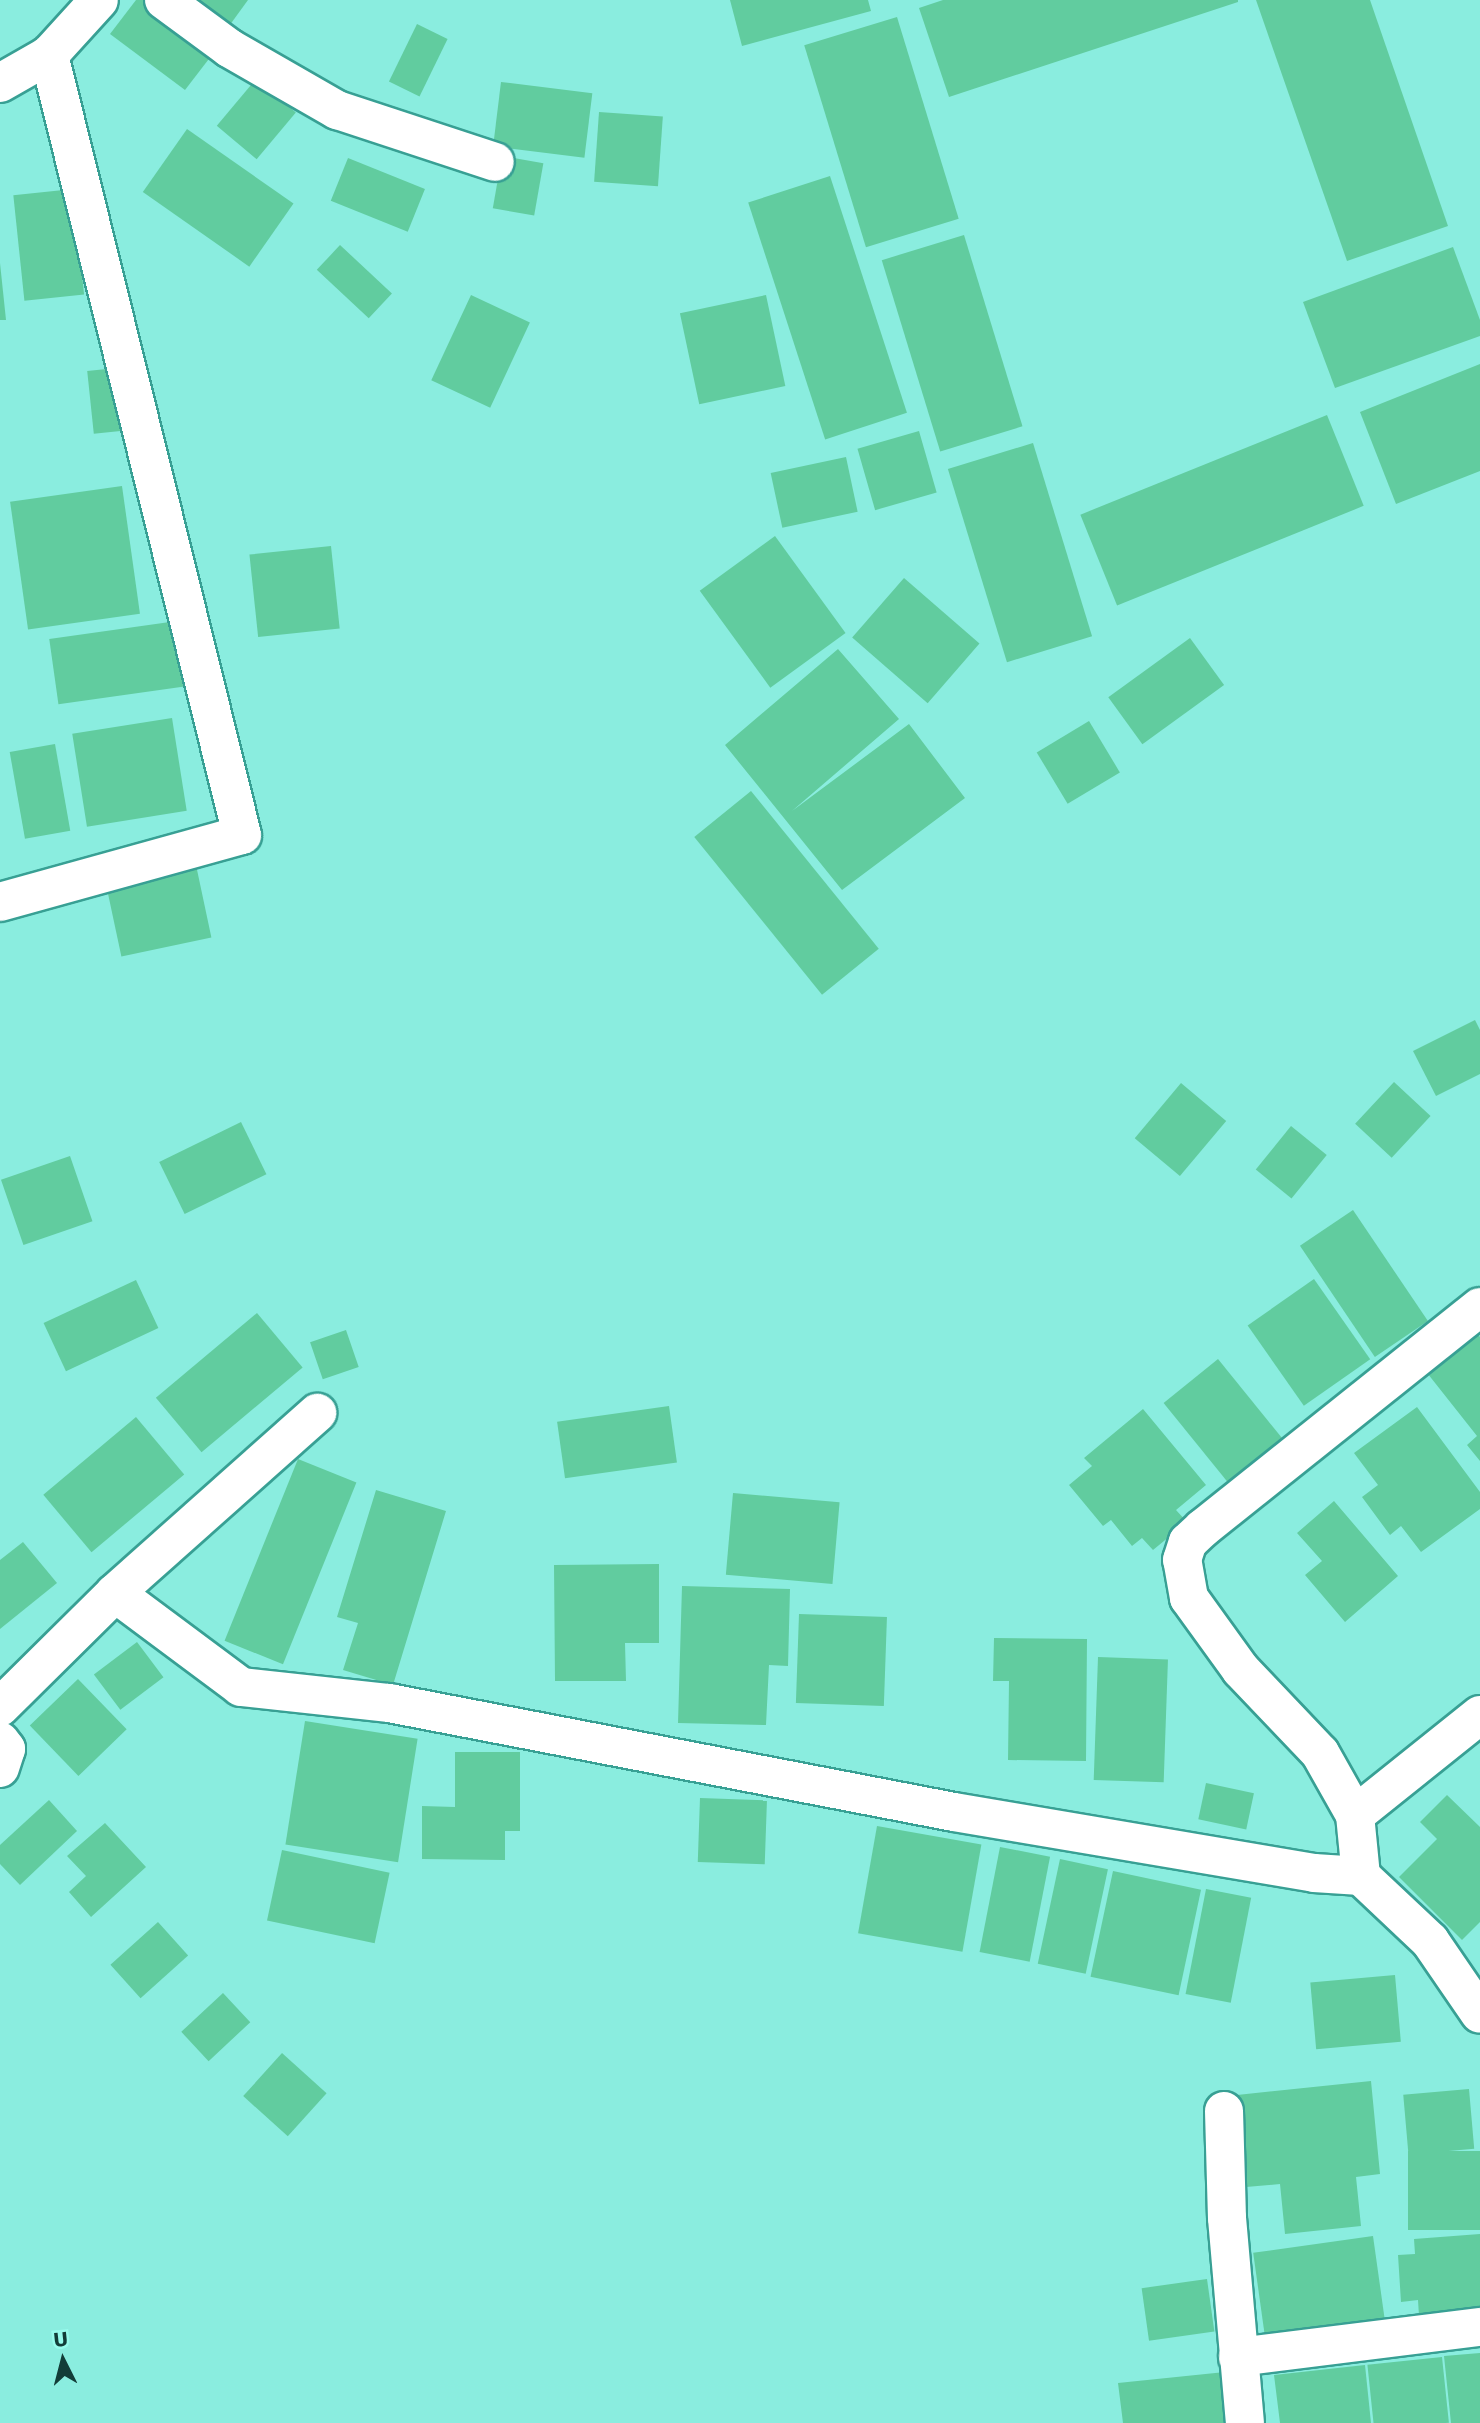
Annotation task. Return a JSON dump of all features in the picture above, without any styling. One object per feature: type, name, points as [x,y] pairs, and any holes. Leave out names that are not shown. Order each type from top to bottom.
[{"type":"street","points":[[0,83],[49,55],[99,0]]},
{"type":"street","points":[[164,0],[229,48],[337,110],[495,162]]},
{"type":"street","points":[[0,902],[242,835],[49,55]]},
{"type":"street","points":[[1361,1876],[1355,1815],[1320,1753],[1241,1670],[1189,1598],[1182,1560],[1188,1542],[1203,1528],[1480,1307]]},
{"type":"street","points":[[0,1707],[115,1593],[317,1413]]},
{"type":"street","points":[[115,1593],[241,1688],[389,1703],[954,1812],[1314,1873],[1361,1876],[1430,1941],[1480,2014]]},
{"type":"street","points":[[1355,1815],[1480,1715]]},
{"type":"street","points":[[0,1741],[6,1749],[0,1768]]},
{"type":"street","points":[[1224,2111],[1238,2357],[1245,2423]]},
{"type":"street","points":[[1238,2357],[1480,2327]]},
{"type":"building","points":[[136,0],[147,0],[215,51],[185,90],[110,34]]},
{"type":"building","points":[[179,0],[248,0],[224,33]]},
{"type":"building","points":[[730,0],[868,0],[871,11],[742,46]]},
{"type":"building","points":[[943,0],[1238,2],[949,97],[919,8]]},
{"type":"building","points":[[1256,0],[1370,0],[1448,226],[1347,261]]},
{"type":"building","points":[[897,17],[959,219],[866,247],[804,45]]},
{"type":"building","points":[[417,24],[448,39],[420,96],[389,82]]},
{"type":"building","points":[[256,79],[296,112],[257,159],[217,126]]},
{"type":"building","points":[[501,82],[592,93],[584,158],[493,147]]},
{"type":"building","points":[[599,112],[663,116],[658,186],[594,182]]},
{"type":"building","points":[[187,129],[293,204],[249,267],[143,192]]},
{"type":"building","points":[[502,156],[543,163],[534,215],[493,208]]},
{"type":"building","points":[[348,158],[425,189],[408,232],[331,201]]},
{"type":"building","points":[[830,176],[907,413],[825,439],[748,203]]},
{"type":"building","points":[[73,189],[84,294],[24,301],[13,195]]},
{"type":"building","points":[[964,235],[1022,426],[940,451],[882,260]]},
{"type":"building","points":[[340,245],[392,293],[369,318],[317,270]]},
{"type":"building","points":[[1453,247],[1480,320],[1480,336],[1335,388],[1303,302]]},
{"type":"building","points":[[0,263],[6,320],[0,320]]},
{"type":"building","points":[[471,295],[530,322],[490,408],[431,380]]},
{"type":"building","points":[[766,295],[785,386],[699,404],[680,313]]},
{"type":"building","points":[[1480,364],[1480,471],[1396,504],[1360,412]]},
{"type":"building","points":[[126,367],[133,430],[94,434],[87,371]]},
{"type":"building","points":[[1327,415],[1364,506],[1117,606],[1080,515]]},
{"type":"building","points":[[919,431],[937,493],[875,510],[857,449]]},
{"type":"building","points":[[1033,443],[1092,636],[1007,662],[948,469]]},
{"type":"building","points":[[846,457],[858,512],[782,528],[771,473]]},
{"type":"building","points":[[122,486],[140,614],[28,629],[10,502]]},
{"type":"building","points":[[775,536],[846,633],[770,688],[700,591]]},
{"type":"building","points":[[331,546],[340,629],[258,637],[249,555]]},
{"type":"building","points":[[904,578],[979,644],[928,703],[852,638]]},
{"type":"building","points":[[177,621],[186,686],[58,704],[49,639]]},
{"type":"building","points":[[1190,638],[1224,685],[1142,744],[1108,697]]},
{"type":"building","points":[[838,649],[899,719],[792,811],[909,724],[965,798],[842,890],[725,745]]},
{"type":"building","points":[[172,718],[187,811],[87,827],[72,734]]},
{"type":"building","points":[[1089,721],[1120,772],[1068,804],[1037,752]]},
{"type":"building","points":[[55,744],[70,831],[25,839],[10,752]]},
{"type":"building","points":[[751,791],[879,949],[822,995],[694,837]]},
{"type":"building","points":[[196,865],[211,937],[121,957],[106,884]]},
{"type":"building","points":[[1475,1020],[1480,1030],[1480,1074],[1436,1096],[1413,1051]]},
{"type":"building","points":[[1394,1082],[1431,1116],[1392,1158],[1355,1124]]},
{"type":"building","points":[[1181,1083],[1226,1121],[1180,1176],[1135,1138]]},
{"type":"building","points":[[241,1122],[266,1174],[185,1214],[159,1162]]},
{"type":"building","points":[[1291,1126],[1327,1155],[1292,1198],[1256,1170]]},
{"type":"building","points":[[70,1156],[92,1221],[23,1245],[1,1180]]},
{"type":"building","points":[[1353,1210],[1428,1321],[1375,1357],[1300,1246]]},
{"type":"building","points":[[1314,1279],[1370,1359],[1304,1406],[1248,1325]]},
{"type":"building","points":[[136,1280],[158,1328],[66,1371],[44,1323]]},
{"type":"building","points":[[257,1313],[303,1367],[202,1452],[156,1398]]},
{"type":"building","points":[[1474,1329],[1480,1337],[1480,1461],[1467,1445],[1477,1436],[1424,1369]]},
{"type":"building","points":[[346,1330],[359,1367],[323,1379],[310,1342]]},
{"type":"building","points":[[1218,1359],[1282,1438],[1228,1482],[1164,1403]]},
{"type":"building","points":[[669,1406],[677,1462],[565,1478],[557,1422]]},
{"type":"building","points":[[1417,1407],[1480,1492],[1480,1509],[1421,1552],[1401,1526],[1390,1535],[1362,1497],[1378,1485],[1354,1453]]},
{"type":"building","points":[[1143,1409],[1206,1485],[1176,1510],[1187,1522],[1153,1550],[1142,1538],[1132,1546],[1111,1520],[1103,1526],[1069,1485],[1092,1466],[1084,1458]]},
{"type":"building","points":[[136,1417],[184,1474],[92,1552],[43,1495]]},
{"type":"building","points":[[298,1459],[356,1483],[283,1664],[225,1641]]},
{"type":"building","points":[[376,1490],[446,1511],[393,1685],[343,1670],[358,1623],[337,1617]]},
{"type":"building","points":[[733,1493],[840,1502],[832,1584],[726,1575]]},
{"type":"building","points":[[1334,1501],[1398,1576],[1345,1622],[1305,1575],[1322,1561],[1297,1533]]},
{"type":"building","points":[[23,1542],[57,1583],[0,1629],[0,1560]]},
{"type":"building","points":[[659,1564],[659,1643],[625,1643],[626,1681],[555,1681],[554,1565]]},
{"type":"building","points":[[682,1586],[790,1589],[788,1666],[769,1665],[766,1725],[678,1723]]},
{"type":"building","points":[[799,1614],[887,1617],[884,1706],[796,1703]]},
{"type":"building","points":[[994,1638],[1087,1639],[1086,1761],[1008,1760],[1009,1681],[993,1681]]},
{"type":"building","points":[[137,1642],[163,1677],[120,1710],[94,1674]]},
{"type":"building","points":[[1098,1657],[1168,1659],[1164,1782],[1094,1780]]},
{"type":"building","points":[[78,1679],[127,1729],[78,1776],[30,1726]]},
{"type":"building","points":[[305,1721],[418,1739],[398,1862],[285,1844]]},
{"type":"building","points":[[455,1752],[520,1752],[520,1831],[505,1831],[505,1860],[422,1859],[422,1806],[455,1807]]},
{"type":"building","points":[[1206,1783],[1254,1793],[1246,1829],[1198,1819]]},
{"type":"building","points":[[1447,1795],[1480,1827],[1480,1922],[1462,1940],[1399,1877],[1437,1839],[1420,1822]]},
{"type":"building","points":[[700,1798],[767,1800],[765,1864],[698,1862]]},
{"type":"building","points":[[49,1800],[77,1831],[20,1885],[0,1864],[0,1845]]},
{"type":"building","points":[[105,1823],[146,1867],[91,1917],[69,1892],[86,1876],[67,1856]]},
{"type":"building","points":[[877,1826],[981,1844],[962,1952],[858,1933]]},
{"type":"building","points":[[1000,1847],[1050,1857],[1030,1962],[980,1952]]},
{"type":"building","points":[[282,1850],[390,1873],[375,1943],[267,1920]]},
{"type":"building","points":[[1060,1859],[1108,1869],[1086,1974],[1038,1964]]},
{"type":"building","points":[[1113,1871],[1201,1890],[1179,1995],[1091,1977]]},
{"type":"building","points":[[1206,1889],[1251,1898],[1231,2003],[1186,1994]]},
{"type":"building","points":[[158,1922],[188,1955],[141,1998],[110,1965]]},
{"type":"building","points":[[1395,1975],[1401,2042],[1316,2049],[1310,1982]]},
{"type":"building","points":[[223,1993],[250,2022],[209,2061],[181,2032]]},
{"type":"building","points":[[282,2053],[327,2093],[288,2136],[243,2096]]},
{"type":"building","points":[[1371,2081],[1380,2174],[1356,2177],[1361,2226],[1285,2234],[1280,2184],[1246,2187],[1237,2095]]},
{"type":"building","points":[[1469,2089],[1474,2149],[1408,2155],[1403,2095]]},
{"type":"building","points":[[1408,2151],[1480,2151],[1480,2230],[1408,2230]]},
{"type":"building","points":[[1480,2234],[1480,2312],[1419,2316],[1418,2300],[1401,2302],[1398,2255],[1415,2254],[1414,2239]]},
{"type":"building","points":[[1373,2236],[1385,2324],[1266,2341],[1253,2253]]},
{"type":"building","points":[[1207,2279],[1214,2331],[1149,2341],[1142,2288]]},
{"type":"building","points":[[1480,2353],[1480,2423],[1451,2423],[1444,2356]]},
{"type":"building","points":[[1442,2357],[1449,2423],[1374,2423],[1367,2365]]},
{"type":"building","points":[[1365,2365],[1371,2423],[1280,2423],[1274,2375]]},
{"type":"building","points":[[1225,2372],[1231,2423],[1123,2423],[1118,2383]]}]
